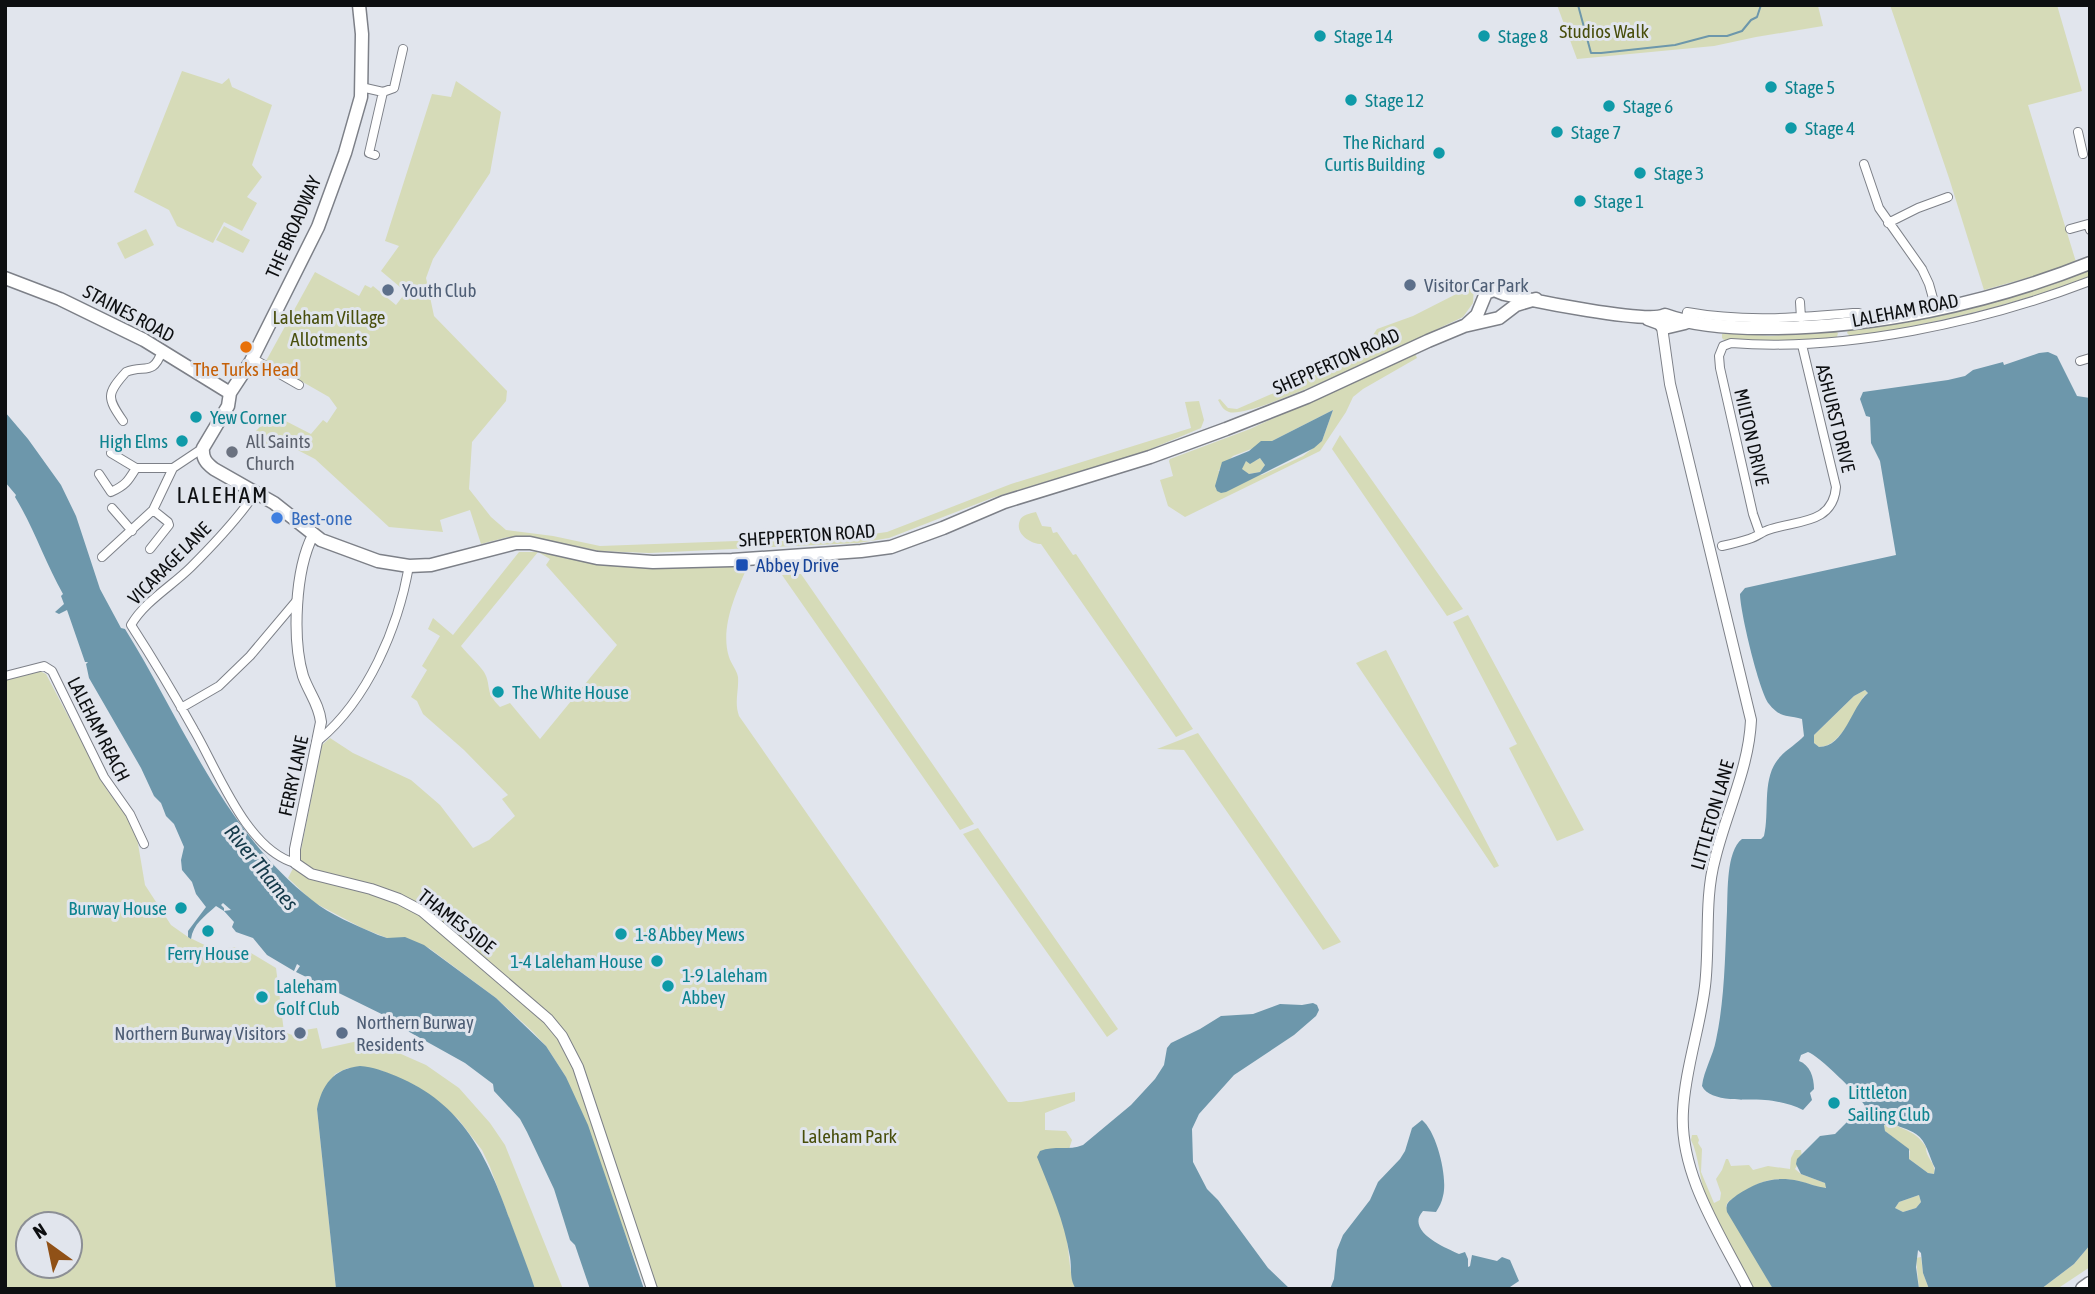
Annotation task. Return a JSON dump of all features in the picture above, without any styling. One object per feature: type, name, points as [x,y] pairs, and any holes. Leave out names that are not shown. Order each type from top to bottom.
[{"type":"highway","points":[[2083,1289],[2090,1284]]},
{"type":"main road","name":"THE BROADWAY","points":[[203,448],[228,406],[230,393],[253,358],[324,211],[353,130],[361,87],[362,31],[359,5]]},
{"type":"main road","name":"LALEHAM ROAD","points":[[1665,323],[1753,328],[1864,323],[1936,309],[2036,284],[2090,263]]},
{"type":"main road","name":"STAINES ROAD","points":[[5,278],[60,299],[162,351],[230,393]]},
{"type":"main road","name":"SHEPPERTON ROAD","points":[[1464,326],[1477,315],[1489,290],[1504,294]]},
{"type":"main road","points":[[1504,294],[1578,309],[1644,317],[1665,323]]},
{"type":"main road","points":[[1504,294],[1509,302],[1508,310]]},
{"type":"main road","name":"SHEPPERTON ROAD","points":[[210,466],[274,503],[313,535],[335,547],[367,558],[409,566],[446,562],[516,543],[530,543],[597,558],[653,562],[732,560],[862,551],[891,547],[1004,502],[1150,457],[1307,397],[1464,326],[1502,317],[1516,305],[1536,299]]},
{"type":"main road","points":[[1482,304],[1485,313],[1493,318]]},
{"type":"main road","points":[[203,448],[204,457],[210,466]]},
{"type":"street","points":[[361,87],[383,92],[394,88],[403,49]]},
{"type":"street","points":[[374,155],[369,153],[383,92]]},
{"type":"street","points":[[2078,132],[2085,142],[2083,154]]},
{"type":"street","points":[[1864,164],[1879,208],[1922,269],[1936,309]]},
{"type":"street","points":[[1888,223],[1948,197]]},
{"type":"street","points":[[2070,229],[2088,224],[2090,230]]},
{"type":"street","name":"LALEHAM ROAD","points":[[1723,346],[1731,343],[1802,345],[1913,329],[2089,285]]},
{"type":"street","points":[[1800,302],[1801,318]]},
{"type":"street","name":"LALEHAM ROAD","points":[[1685,323],[1687,312],[1737,318],[1801,318],[1859,313],[1864,323]]},
{"type":"street","name":"LITTLETON LANE","points":[[1665,323],[1664,345],[1670,384],[1751,720],[1746,757],[1714,861],[1705,983],[1683,1111],[1686,1152],[1692,1173],[1748,1289]]},
{"type":"street","points":[[1844,325],[1847,340]]},
{"type":"street","name":"ASHURST DRIVE","points":[[1722,546],[1768,530],[1820,517],[1830,506],[1836,492],[1802,345]]},
{"type":"street","name":"MILTON DRIVE","points":[[1723,346],[1719,356],[1720,368],[1753,514],[1760,534]]},
{"type":"street","points":[[123,421],[110,402],[110,396],[126,372],[151,367],[162,351]]},
{"type":"street","points":[[253,358],[284,381],[299,385]]},
{"type":"street","points":[[2080,361],[2090,358]]},
{"type":"street","name":"THE BROADWAY","points":[[173,468],[203,448]]},
{"type":"street","points":[[102,557],[153,510],[173,468],[136,468],[111,453]]},
{"type":"street","name":"SHEPPERTON ROAD","points":[[185,462],[210,466]]},
{"type":"street","points":[[99,474],[111,492],[132,478],[136,468]]},
{"type":"street","name":"VICARAGE LANE","points":[[131,625],[146,606],[191,567],[256,492]]},
{"type":"street","points":[[112,508],[132,531]]},
{"type":"street","points":[[150,549],[169,525],[169,522],[153,510]]},
{"type":"street","name":"FERRY LANE","points":[[295,863],[295,849],[321,722],[319,709],[303,676],[296,636],[303,566],[313,535]]},
{"type":"street","points":[[319,740],[352,707],[361,691],[396,620],[409,566]]},
{"type":"street","points":[[180,708],[219,686],[250,656],[299,598]]},
{"type":"street","name":"THAMES SIDE","points":[[131,625],[235,807],[279,858],[295,863],[311,874],[371,889],[415,907],[438,923],[554,1026],[572,1052],[578,1067],[652,1289]]},
{"type":"street","name":"LALEHAM REACH","points":[[5,676],[44,666],[52,671],[104,777],[130,814],[144,844]]},
{"type":"green space","name":"Studios Walk","points":[[1557,5],[1820,5],[1818,6],[1823,26],[1714,46],[1577,59]]},
{"type":"green space","points":[[1890,5],[2057,5],[2082,91],[2028,105],[2076,262],[1984,290]]},
{"type":"green space","points":[[182,71],[222,84],[229,78],[232,87],[272,105],[252,165],[262,177],[247,197],[257,203],[242,231],[224,222],[213,243],[177,226],[169,210],[134,192]]},
{"type":"green space","name":"Laleham Village Allotments","points":[[456,81],[501,112],[490,173],[433,259],[426,278],[434,316],[507,391],[506,401],[472,442],[469,489],[491,517],[506,530],[600,546],[851,537],[887,532],[1011,484],[1191,428],[1185,402],[1199,401],[1204,420],[1201,428],[1146,451],[992,498],[889,538],[858,543],[649,553],[600,551],[532,537],[508,537],[481,544],[470,510],[440,520],[443,532],[389,527],[315,459],[282,442],[275,442],[262,450],[256,431],[272,414],[311,434],[323,420],[327,423],[337,408],[329,397],[266,361],[315,272],[359,296],[365,285],[371,288],[373,286],[396,305],[406,292],[381,271],[399,246],[385,241],[432,94],[451,97]]},
{"type":"green space","points":[[224,226],[250,240],[243,253],[216,240]]},
{"type":"green space","points":[[146,229],[154,245],[125,259],[117,243]]},
{"type":"green space","points":[[2090,268],[2090,276],[2002,305],[1881,332],[1851,337],[1847,333],[1848,330],[2037,289]]},
{"type":"green space","points":[[1474,285],[1473,303],[1463,317],[1342,374],[1245,411],[1229,412],[1218,400],[1228,408],[1237,409],[1359,356],[1377,329],[1413,316]]},
{"type":"green space","points":[[1835,331],[1838,333],[1837,337],[1781,343],[1722,338],[1725,333],[1771,336]]},
{"type":"green space","points":[[1415,353],[1417,358],[1353,397],[1320,451],[1185,517],[1168,506],[1160,480],[1173,476],[1170,459],[1250,429]],"holes":[[[1333,410],[1322,441],[1303,456],[1262,475],[1218,471],[1233,456],[1272,441]]]},
{"type":"green space","points":[[1340,435],[1463,609],[1447,616],[1332,449]]},
{"type":"green space","points":[[1260,458],[1265,465],[1260,472],[1249,474],[1241,469],[1246,461]]},
{"type":"green space","points":[[1036,512],[1042,526],[1051,527],[1053,533],[1057,532],[1073,555],[1076,554],[1193,729],[1176,737],[1041,544],[1028,540],[1021,534],[1021,518]]},
{"type":"green space","name":"Laleham Park","points":[[519,552],[538,552],[461,646],[484,672],[490,693],[500,707],[510,703],[540,739],[617,645],[546,565],[550,559],[539,552],[590,563],[736,566],[746,570],[730,612],[726,635],[729,657],[738,677],[739,716],[1008,1102],[1075,1092],[1075,1101],[1045,1113],[1045,1130],[1066,1131],[1072,1140],[1068,1152],[1047,1181],[1064,1223],[1076,1289],[646,1289],[566,1077],[546,1046],[496,998],[429,948],[387,938],[362,928],[313,902],[288,878],[300,855],[322,745],[330,738],[353,753],[411,780],[440,805],[473,848],[489,840],[515,816],[502,799],[508,795],[464,750],[423,714],[417,701],[411,697],[427,670],[422,666],[440,636],[428,629],[433,618],[453,635]]},
{"type":"green space","points":[[801,574],[974,824],[960,830],[782,575]]},
{"type":"green space","points":[[1468,615],[1584,830],[1557,841],[1509,748],[1517,744],[1453,622]]},
{"type":"green space","points":[[1386,650],[1499,866],[1494,868],[1356,663]]},
{"type":"green space","points":[[40,671],[46,674],[107,790],[135,826],[145,885],[171,925],[215,950],[234,947],[246,950],[276,968],[284,1032],[295,1036],[296,1040],[307,1039],[305,1030],[317,1028],[322,1049],[367,1039],[426,1065],[459,1088],[490,1123],[505,1145],[563,1289],[535,1289],[490,1167],[482,1150],[458,1119],[416,1086],[380,1070],[348,1068],[335,1074],[317,1109],[336,1289],[5,1289],[5,679]]},
{"type":"green space","points":[[1865,690],[1868,693],[1840,735],[1827,746],[1819,747],[1814,743],[1814,735],[1854,696]]},
{"type":"green space","points":[[1198,733],[1341,942],[1323,950],[1184,750],[1157,749]]},
{"type":"green space","points":[[978,828],[1118,1029],[1107,1037],[963,834]]},
{"type":"green space","points":[[1890,1122],[1922,1141],[1934,1167],[1934,1174],[1928,1173],[1909,1159],[1910,1151],[1885,1131],[1884,1125]]},
{"type":"green space","points":[[1692,1135],[1697,1135],[1702,1149],[1701,1172],[1714,1203],[1720,1200],[1721,1193],[1716,1179],[1726,1159],[1731,1166],[1749,1165],[1753,1170],[1768,1166],[1790,1169],[1795,1150],[1801,1150],[1802,1157],[1795,1169],[1827,1186],[1824,1189],[1796,1180],[1774,1179],[1753,1186],[1728,1202],[1726,1206],[1773,1289],[1753,1289],[1723,1233],[1704,1192]]},
{"type":"green space","points":[[1919,1195],[1921,1202],[1916,1208],[1903,1212],[1895,1208],[1899,1202]]},
{"type":"green space","points":[[2090,1245],[2090,1267],[2057,1289],[2041,1289],[2074,1264]]},
{"type":"green space","points":[[1921,1257],[1929,1289],[1919,1289],[1916,1258]]},
{"type":"water","points":[[2048,352],[2057,356],[2077,396],[2090,398],[2090,1245],[2074,1264],[2041,1289],[1929,1289],[1918,1250],[1916,1267],[1919,1289],[1773,1289],[1727,1212],[1727,1204],[1752,1186],[1766,1181],[1799,1181],[1826,1188],[1825,1183],[1801,1174],[1796,1164],[1797,1159],[1820,1136],[1835,1134],[1847,1122],[1861,1114],[1865,1106],[1838,1076],[1808,1052],[1801,1055],[1799,1061],[1811,1072],[1814,1089],[1810,1093],[1812,1100],[1803,1110],[1774,1101],[1721,1098],[1702,1086],[1715,1046],[1721,1008],[1730,862],[1742,839],[1761,839],[1764,836],[1770,774],[1780,757],[1804,736],[1802,719],[1777,712],[1765,696],[1751,650],[1740,594],[1745,588],[1896,555],[1880,461],[1871,443],[1870,417],[1866,416],[1860,399],[1863,392],[1948,380],[1965,376],[1973,370],[2003,362],[2004,365]],"holes":[[[1865,690],[1868,693],[1835,741],[1819,747],[1814,743],[1814,735],[1854,696]],[[1890,1122],[1920,1137],[1935,1168],[1934,1174],[1928,1173],[1909,1159],[1909,1149],[1885,1131],[1884,1125]],[[1919,1195],[1921,1202],[1916,1208],[1903,1212],[1895,1208],[1899,1202]]]},
{"type":"water","points":[[1333,410],[1322,441],[1314,448],[1226,492],[1217,491],[1215,486],[1222,462],[1249,451],[1261,441],[1272,441]],"holes":[[[1260,458],[1265,465],[1260,472],[1249,474],[1242,469],[1246,461],[1250,464]]]},
{"type":"water","name":"River Thames","points":[[5,412],[61,485],[76,516],[100,589],[121,628],[125,629],[228,807],[253,841],[281,872],[319,905],[378,935],[387,938],[405,937],[424,945],[496,998],[546,1046],[566,1077],[588,1125],[644,1289],[590,1289],[575,1245],[570,1240],[554,1189],[520,1119],[494,1091],[493,1084],[465,1063],[404,1029],[404,1025],[296,972],[300,966],[297,964],[294,971],[267,955],[253,938],[236,932],[232,927],[234,922],[216,906],[197,925],[191,939],[188,937],[188,931],[206,907],[182,870],[184,847],[174,824],[154,796],[141,768],[89,678],[86,664],[88,662],[85,662],[67,610],[59,614],[55,612],[64,604],[61,596],[63,594],[16,495],[5,482]],"holes":[[[223,903],[231,910],[224,911],[221,905]]]},
{"type":"water","points":[[1313,1003],[1319,1010],[1316,1016],[1294,1035],[1234,1075],[1199,1114],[1192,1129],[1193,1162],[1207,1189],[1268,1268],[1290,1289],[1076,1289],[1064,1231],[1037,1157],[1040,1151],[1083,1145],[1131,1105],[1155,1079],[1164,1065],[1167,1048],[1171,1043],[1221,1016],[1253,1014],[1280,1004]]},
{"type":"water","points":[[360,1066],[387,1072],[420,1088],[456,1118],[482,1155],[493,1177],[535,1289],[336,1289],[317,1109],[330,1080],[343,1071]]},
{"type":"water","points":[[1422,1120],[1437,1145],[1444,1178],[1442,1200],[1436,1212],[1423,1211],[1419,1218],[1423,1232],[1445,1248],[1459,1254],[1465,1252],[1468,1267],[1472,1255],[1497,1261],[1502,1257],[1510,1260],[1519,1281],[1507,1289],[1330,1289],[1334,1279],[1337,1250],[1343,1235],[1370,1200],[1378,1182],[1400,1159],[1412,1128]]},
{"type":"waterway","points":[[1578,5],[1591,53],[1675,45],[1709,36],[1727,36],[1742,31],[1757,17],[1761,5]]},
{"type":"place","name":"Stage 14","points":[[1320,36]]},
{"type":"place","name":"Stage 8","points":[[1484,36]]},
{"type":"place","name":"Stage 5","points":[[1771,87]]},
{"type":"place","name":"Stage 12","points":[[1351,100]]},
{"type":"place","name":"Stage 6","points":[[1609,106]]},
{"type":"place","name":"Stage 4","points":[[1791,128]]},
{"type":"place","name":"Stage 7","points":[[1557,132]]},
{"type":"place","name":"The Richard Curtis Building","points":[[1439,153]]},
{"type":"place","name":"Stage 3","points":[[1640,173]]},
{"type":"place","name":"Stage 1","points":[[1580,201]]},
{"type":"place","name":"Visitor Car Park","points":[[1410,285]]},
{"type":"place","name":"Youth Club","points":[[388,290]]},
{"type":"place","name":"The Turks Head","points":[[246,347]]},
{"type":"place","name":"Yew Corner","points":[[196,417]]},
{"type":"place","name":"High Elms","points":[[182,441]]},
{"type":"place","name":"All Saints Church","points":[[232,452]]},
{"type":"place","name":"Best-one","points":[[277,518]]},
{"type":"place","name":"Abbey Drive","points":[[742,565]]},
{"type":"place","name":"The White House","points":[[498,692]]},
{"type":"place","name":"Burway House","points":[[181,908]]},
{"type":"place","name":"Ferry House","points":[[208,931]]},
{"type":"place","name":"1-8 Abbey Mews","points":[[621,934]]},
{"type":"place","name":"1-4 Laleham House","points":[[657,961]]},
{"type":"place","name":"1-9 Laleham Abbey","points":[[668,986]]},
{"type":"place","name":"Laleham Golf Club","points":[[262,997]]},
{"type":"place","name":"Northern Burway Visitors","points":[[300,1033]]},
{"type":"place","name":"Northern Burway Residents","points":[[342,1033]]},
{"type":"place","name":"Littleton Sailing Club","points":[[1834,1103]]},
{"type":"district","name":"LALEHAM","points":[[223,495]]}]
